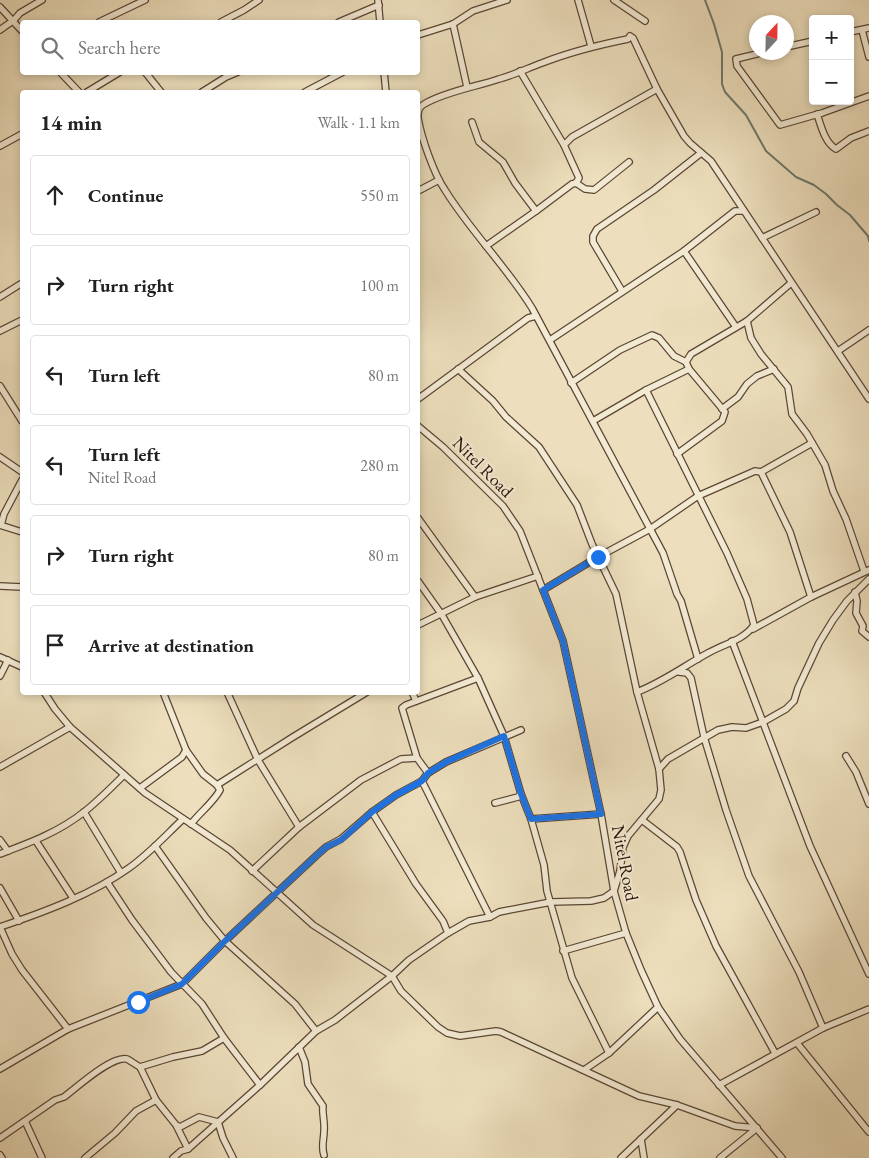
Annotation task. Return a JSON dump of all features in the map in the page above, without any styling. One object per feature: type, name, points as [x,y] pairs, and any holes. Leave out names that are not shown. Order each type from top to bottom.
[{"type":"street","points":[[0,30],[20,13],[42,0]]},
{"type":"street","points":[[103,20],[145,0]]},
{"type":"street","points":[[225,20],[259,0]]},
{"type":"street","points":[[420,34],[453,24],[473,11],[507,0]]},
{"type":"street","points":[[578,0],[591,46]]},
{"type":"street","points":[[614,0],[645,20]]},
{"type":"street","points":[[343,20],[379,2],[380,20]]},
{"type":"street","points":[[0,7],[20,28]]},
{"type":"street","points":[[453,24],[467,87]]},
{"type":"street","points":[[854,31],[869,28]]},
{"type":"street","points":[[862,30],[869,56]]},
{"type":"street","points":[[420,110],[424,104],[467,87],[500,79],[591,46],[630,36],[633,38],[657,89],[684,136],[711,161],[869,399]]},
{"type":"street","points":[[794,46],[809,42]]},
{"type":"street","points":[[749,56],[736,59],[737,66],[780,125],[869,96]]},
{"type":"street","points":[[486,246],[576,183],[579,178],[567,156],[564,145],[520,71]]},
{"type":"street","points":[[63,75],[77,90]]},
{"type":"street","points":[[90,90],[115,75]]},
{"type":"street","points":[[147,75],[159,90]]},
{"type":"street","points":[[205,90],[231,75]]},
{"type":"street","points":[[309,90],[337,75]]},
{"type":"street","points":[[384,75],[386,90]]},
{"type":"street","points":[[564,145],[572,137],[657,89]]},
{"type":"street","points":[[817,114],[832,148],[836,149],[851,138],[869,131]]},
{"type":"street","points":[[472,122],[481,144],[503,162],[515,183],[536,211]]},
{"type":"street","points":[[420,130],[445,191],[512,277],[532,308],[663,553],[681,601],[698,659]]},
{"type":"street","points":[[0,146],[20,135]]},
{"type":"street","points":[[622,291],[593,242],[593,236],[597,229],[654,190],[702,153]]},
{"type":"street","points":[[576,183],[585,189],[594,190],[629,162]]},
{"type":"street","points":[[420,190],[439,180]]},
{"type":"street","points":[[550,340],[684,251],[735,211],[743,211]]},
{"type":"street","points":[[762,238],[816,212]]},
{"type":"street","points":[[684,251],[736,327]]},
{"type":"street","points":[[686,362],[694,351],[746,321],[791,283]]},
{"type":"street","points":[[0,297],[20,284]]},
{"type":"street","points":[[528,318],[532,308]]},
{"type":"street","points":[[420,398],[528,318],[536,316]]},
{"type":"street","points":[[0,331],[20,321]]},
{"type":"street","points":[[637,692],[657,684],[698,659],[811,597],[866,570],[833,491],[825,465],[792,414],[788,387],[774,368],[760,354],[751,338],[746,321]]},
{"type":"street","points":[[838,352],[869,330]]},
{"type":"street","points":[[571,383],[620,350],[652,335],[659,338],[674,356],[686,362],[726,412],[722,421],[677,454]]},
{"type":"street","points":[[722,409],[741,393],[756,376],[774,368]]},
{"type":"street","points":[[173,1158],[188,1149],[260,1085],[316,1031],[335,1020],[392,976],[409,960],[448,933],[469,921],[490,917],[499,912],[551,902],[598,900],[614,890],[620,871],[623,847],[628,836],[659,799],[661,790],[659,769],[637,692],[616,594],[598,557],[577,505],[539,447],[458,369]]},
{"type":"street","points":[[593,421],[646,390],[690,369]]},
{"type":"street","points":[[0,386],[20,417]]},
{"type":"street","points":[[646,390],[727,553],[747,599],[754,619],[754,625],[749,632]]},
{"type":"street","name":"Nitel Road","points":[[420,428],[503,506],[520,531],[563,641],[601,814],[614,890],[626,933],[658,1007],[680,1039],[782,1158]]},
{"type":"street","points":[[543,590],[650,529],[698,496],[755,471],[761,472],[812,443]]},
{"type":"street","points":[[0,457],[20,471]]},
{"type":"street","points":[[761,472],[790,532],[811,597]]},
{"type":"street","points":[[20,484],[0,525],[20,531]]},
{"type":"street","points":[[420,521],[475,597]]},
{"type":"street","points":[[420,624],[442,615],[475,597],[538,576]]},
{"type":"street","points":[[659,769],[668,759],[704,737],[725,728],[746,728],[763,722],[786,709],[794,701],[819,643],[833,620],[855,592],[869,578]]},
{"type":"street","points":[[420,584],[442,615],[478,678],[504,736],[544,865],[547,891],[563,952],[576,987],[609,1053]]},
{"type":"street","points":[[0,586],[20,587]]},
{"type":"street","points":[[855,592],[857,616],[863,632],[869,637]]},
{"type":"street","points":[[732,641],[810,846],[848,924],[869,974]]},
{"type":"street","points":[[0,657],[20,666]]},
{"type":"street","points":[[0,676],[8,660]]},
{"type":"street","points":[[679,672],[687,673],[691,678],[704,737],[726,810],[749,876],[799,972],[823,1028]]},
{"type":"street","points":[[428,773],[417,758],[402,708],[478,678]]},
{"type":"street","points":[[46,695],[70,727],[124,775],[183,819],[230,850],[313,925],[392,976],[401,991],[438,1027],[447,1033],[460,1036],[501,1032],[640,1096],[676,1105],[735,1126],[757,1128]]},
{"type":"street","points":[[164,695],[186,750],[203,774],[220,790],[213,802],[191,824]]},
{"type":"street","points":[[227,695],[258,760],[299,827]]},
{"type":"street","points":[[216,785],[363,695]]},
{"type":"street","points":[[413,695],[416,701]]},
{"type":"street","points":[[0,767],[70,727]]},
{"type":"street","points":[[0,1069],[68,1029],[182,984],[322,850],[341,840],[372,812],[396,795],[422,781],[428,773],[446,762],[521,730]]},
{"type":"street","points":[[140,788],[182,757],[186,750]]},
{"type":"street","points":[[846,756],[856,772],[869,804]]},
{"type":"street","points":[[252,870],[299,827],[375,771],[401,759],[417,758]]},
{"type":"street","points":[[0,854],[36,841],[65,825],[84,812],[124,775]]},
{"type":"street","points":[[422,781],[490,917]]},
{"type":"street","points":[[495,803],[518,797],[521,794]]},
{"type":"street","points":[[84,812],[121,873]]},
{"type":"street","points":[[372,812],[416,884],[443,921],[448,933]]},
{"type":"street","points":[[531,819],[601,814]]},
{"type":"street","points":[[68,1029],[22,970],[0,927],[19,921],[107,882],[155,846],[183,819]]},
{"type":"street","points":[[642,820],[680,852],[696,900],[716,946],[775,1053]]},
{"type":"street","points":[[0,840],[8,851]]},
{"type":"street","points":[[36,841],[73,898]]},
{"type":"street","points":[[155,846],[206,918],[225,941],[295,1004],[316,1031]]},
{"type":"street","points":[[107,882],[132,920],[182,984],[202,1004],[224,1038],[260,1085]]},
{"type":"street","points":[[0,888],[19,921]]},
{"type":"street","points":[[563,952],[626,933]]},
{"type":"street","points":[[584,1070],[609,1053],[658,1007]]},
{"type":"street","points":[[719,1084],[823,1028],[869,1009]]},
{"type":"street","points":[[140,1068],[173,1057],[202,1051],[224,1038]]},
{"type":"street","points":[[797,1043],[869,1132]]},
{"type":"street","points":[[299,1047],[305,1062],[308,1084],[323,1106],[324,1131],[321,1146],[324,1155]]},
{"type":"street","points":[[0,1138],[56,1100],[64,1097],[110,1063],[126,1059],[140,1068],[156,1100],[177,1127],[188,1149]]},
{"type":"street","points":[[85,1158],[115,1133],[136,1111],[156,1100]]},
{"type":"street","points":[[621,1158],[676,1105]]},
{"type":"street","points":[[177,1127],[199,1117],[218,1122]]},
{"type":"street","points":[[25,1121],[42,1158]]},
{"type":"street","points":[[218,1122],[222,1138],[232,1158]]},
{"type":"street","points":[[720,1158],[757,1128]]},
{"type":"street","points":[[641,1139],[644,1158]]},
{"type":"waterway","points":[[705,0],[722,52],[722,84],[725,92],[746,115],[766,151],[796,177],[814,185],[826,194],[850,215],[868,236],[869,241]]},
{"type":"route","points":[[138,1002],[182,984],[322,850],[341,840],[372,812],[396,795],[422,781],[428,773],[446,762],[504,736],[521,794],[531,819],[601,814],[563,641],[543,590],[598,557]]}]
